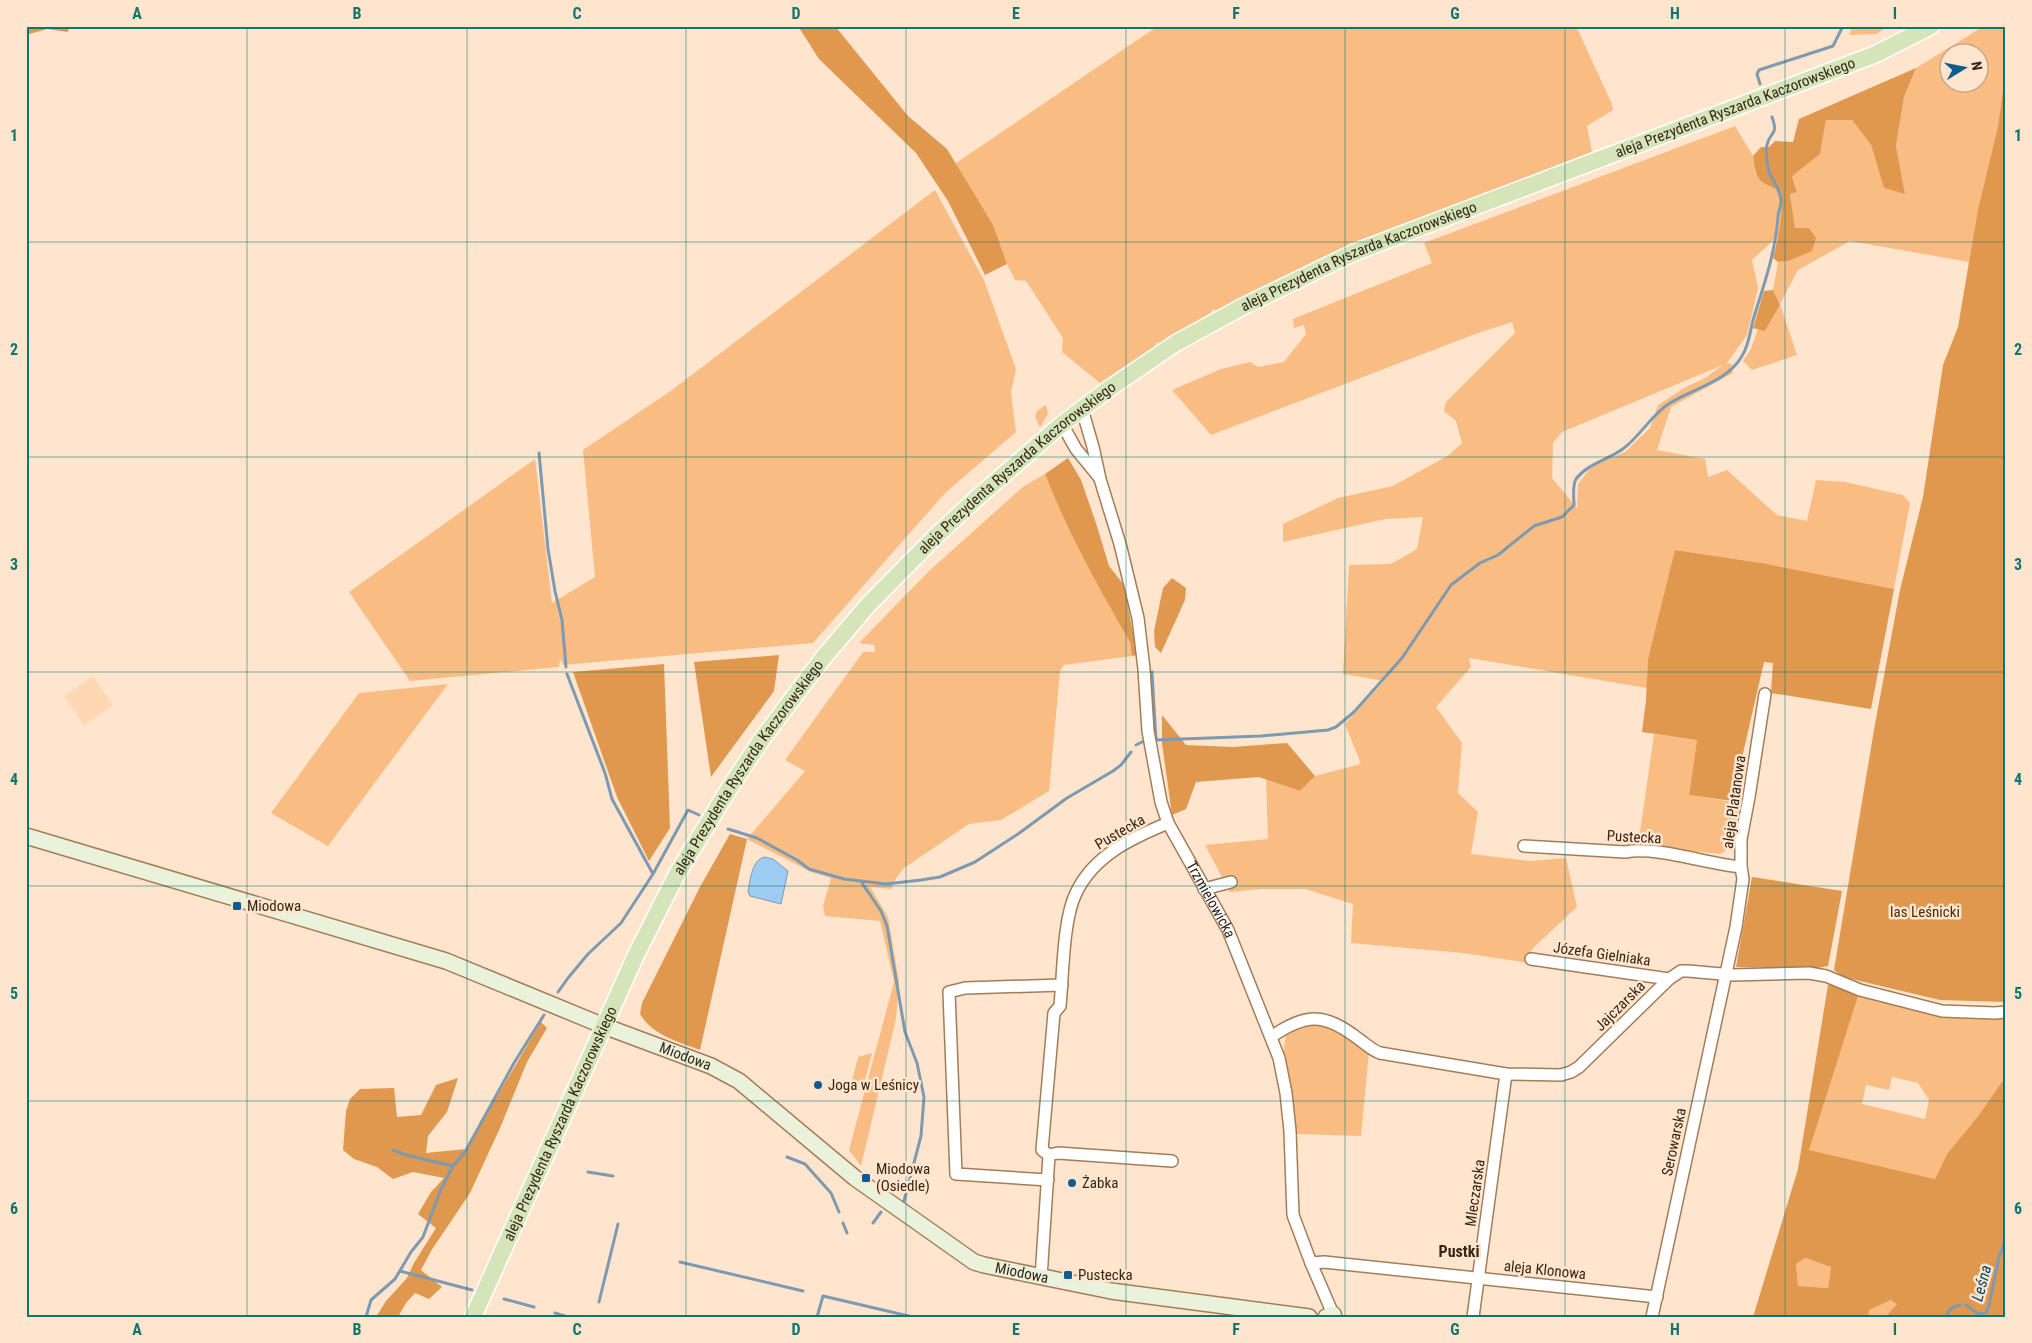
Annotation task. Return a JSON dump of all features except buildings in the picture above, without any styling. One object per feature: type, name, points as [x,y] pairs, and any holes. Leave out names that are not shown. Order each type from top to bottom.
[{"type":"main road","name":"aleja Prezydenta Ryszarda Kaczorowskiego","points":[[473,1317],[640,947],[677,874],[762,739],[812,673],[868,605],[934,538],[1062,424],[1110,388],[1176,343],[1221,318],[1354,252],[1868,58],[1931,26]]},
{"type":"street","name":"Trzmielowicka","points":[[1082,409],[1100,479],[1120,544],[1138,618],[1148,731],[1161,802],[1168,823],[1228,930],[1279,1058],[1286,1093],[1290,1131],[1293,1215],[1331,1316]]},
{"type":"street","name":"Trzmielowicka","points":[[1062,424],[1076,449],[1100,479]]},
{"type":"street","name":"aleja Platanowa","points":[[1726,975],[1743,880],[1741,839],[1765,694]]},
{"type":"street","name":"Pustecka","points":[[1041,1278],[1049,1155],[1042,1150],[1054,1013],[1060,1006],[1068,918],[1076,893],[1097,863],[1111,851],[1168,823]]},
{"type":"street","name":"Miodowa","points":[[26,836],[446,961],[604,1026],[711,1066],[739,1081],[850,1174],[974,1262],[1041,1278],[1111,1291],[1309,1317]]},
{"type":"street","name":"Pustecka","points":[[1524,846],[1634,851],[1741,867]]},
{"type":"street","points":[[1204,889],[1231,882]]},
{"type":"street","name":"Józefa Gielniaka","points":[[1531,959],[1669,979]]},
{"type":"street","name":"Jajczarska","points":[[1271,1037],[1300,1020],[1317,1019],[1328,1021],[1340,1027],[1371,1049],[1380,1053],[1506,1074],[1561,1075],[1579,1067],[1669,979],[1688,970],[1726,975],[1809,973],[1826,976],[1860,990],[1942,1011],[2006,1012]]},
{"type":"street","name":"Serowarska","points":[[1652,1317],[1726,975]]},
{"type":"street","points":[[1048,1180],[956,1174],[948,992],[965,988],[1062,985]]},
{"type":"street","name":"Mleczarska","points":[[1472,1317],[1506,1074]]},
{"type":"street","points":[[1049,1155],[1058,1152],[1172,1161]]},
{"type":"street","name":"aleja Klonowa","points":[[1311,1263],[1324,1262],[1656,1297]]},
{"type":"shaded area","points":[[1158,26],[1576,26],[1612,104],[1613,110],[1587,126],[1592,152],[1589,156],[1522,181],[1521,179],[1519,182],[1430,216],[1427,214],[1427,217],[1339,253],[1338,251],[1335,252],[1336,255],[1250,296],[1249,294],[1247,297],[1215,311],[1214,309],[1212,310],[1212,312],[1159,344],[1158,342],[1156,343],[1157,345],[1100,383],[1062,352],[1063,338],[1026,281],[1015,280],[956,163]]},
{"type":"shaded area","points":[[1853,26],[1888,26],[1877,34],[1849,35]]},
{"type":"shaded area","points":[[1984,26],[2006,26],[2006,67],[1998,126],[1978,209],[1969,262],[1850,241],[1798,270],[1780,304],[1797,355],[1752,370],[1743,361],[1751,349],[1758,329],[1765,331],[1780,305],[1773,290],[1778,262],[1788,261],[1795,228],[1790,194],[1797,192],[1792,175],[1820,154],[1826,120],[1852,120],[1871,145],[1884,187],[1905,194],[1896,146],[1904,97],[1916,68],[1940,53],[1940,92],[1990,92],[1990,42],[1958,42]]},
{"type":"shaded area","points":[[1735,126],[1753,156],[1755,173],[1781,191],[1783,202],[1779,235],[1752,260],[1758,288],[1747,335],[1727,363],[1732,364],[1733,373],[1671,407],[1657,450],[1705,459],[1708,477],[1727,470],[1777,515],[1807,521],[1816,480],[1845,482],[1903,495],[1910,503],[1894,589],[1762,563],[1676,550],[1648,659],[1647,688],[1469,658],[1471,667],[1436,707],[1462,743],[1458,793],[1478,812],[1471,854],[1531,861],[1566,858],[1577,907],[1532,949],[1529,963],[1463,953],[1351,943],[1353,904],[1305,889],[1261,889],[1230,892],[1205,845],[1268,839],[1266,779],[1300,791],[1315,776],[1361,764],[1345,724],[1384,681],[1343,674],[1349,565],[1391,564],[1417,549],[1423,517],[1385,519],[1283,542],[1283,524],[1338,498],[1393,486],[1449,455],[1462,443],[1456,421],[1444,411],[1446,402],[1515,333],[1512,322],[1478,333],[1211,435],[1172,390],[1221,369],[1250,362],[1258,367],[1284,362],[1306,334],[1304,325],[1294,328],[1293,319],[1432,263],[1424,243]],"holes":[[[1723,365],[1705,378],[1684,388],[1658,405],[1650,428],[1625,452],[1592,466],[1578,484],[1577,508],[1552,478],[1553,443],[1562,432]]]},
{"type":"shaded area","points":[[935,190],[984,280],[1016,369],[1011,392],[1016,432],[945,493],[813,643],[563,665],[560,659],[559,667],[410,681],[349,592],[535,459],[552,603],[595,577],[583,450],[672,390]]},
{"type":"shaded area","points":[[1046,405],[1048,414],[1040,427],[1035,417],[1037,411]]},
{"type":"shaded area","points":[[1045,474],[1084,560],[1130,642],[1132,656],[1064,665],[1060,671],[1049,791],[1001,820],[969,824],[904,868],[896,878],[891,889],[870,887],[888,917],[899,981],[896,1019],[861,1166],[849,1150],[894,982],[880,921],[825,916],[823,906],[831,878],[811,872],[747,839],[805,771],[785,760],[863,652],[875,652],[874,645],[859,643],[929,571],[1024,486]]},
{"type":"shaded area","points":[[93,676],[113,705],[84,725],[64,696]]},
{"type":"shaded area","points":[[448,684],[328,846],[271,813],[359,693]]},
{"type":"shaded area","points":[[1654,734],[1697,740],[1689,795],[1739,803],[1732,845],[1721,854],[1638,846]]},
{"type":"shaded area","points":[[1859,993],[1918,1010],[2006,1014],[2006,1076],[1979,1115],[1947,1154],[1935,1179],[1808,1150]],"holes":[[[1892,1077],[1918,1083],[1929,1100],[1925,1119],[1862,1104],[1866,1085],[1889,1090]]]},
{"type":"shaded area","points":[[1318,1024],[1330,1027],[1369,1052],[1361,1136],[1297,1134],[1283,1057],[1286,1032],[1293,1027]]},
{"type":"shaded area","points":[[872,1053],[863,1088],[852,1081],[858,1057]]},
{"type":"shaded area","points":[[1805,1258],[1831,1267],[1828,1288],[1798,1286],[1796,1264]]},
{"type":"shaded area","points":[[1891,1300],[1898,1303],[1885,1317],[1868,1317],[1868,1310]]},
{"type":"green space","points":[[26,26],[69,26],[68,32],[47,29],[26,35]]},
{"type":"green space","points":[[798,26],[835,26],[908,116],[947,149],[993,225],[1007,264],[985,275],[948,201],[916,153],[819,59]]},
{"type":"green space","name":"las Leśnicki","points":[[2006,67],[2006,1002],[1940,1000],[1843,977],[1834,970],[1875,724],[1900,590],[1923,497],[1943,365],[1958,327],[1978,209],[1998,126]]},
{"type":"green space","points":[[1916,68],[1904,97],[1896,146],[1905,194],[1884,188],[1871,145],[1852,120],[1826,120],[1820,154],[1792,176],[1797,192],[1790,194],[1795,228],[1809,228],[1816,238],[1812,251],[1788,261],[1778,262],[1773,258],[1779,233],[1781,191],[1760,180],[1757,176],[1753,156],[1761,147],[1769,147],[1775,141],[1793,142],[1799,119]]},
{"type":"green space","points":[[1773,290],[1780,305],[1765,331],[1753,328],[1764,291]]},
{"type":"green space","points":[[1068,458],[1081,480],[1109,566],[1124,585],[1137,655],[1132,656],[1130,642],[1084,560],[1045,474]]},
{"type":"green space","points":[[1675,550],[1762,563],[1894,589],[1871,709],[1771,693],[1773,663],[1764,662],[1732,801],[1689,795],[1697,740],[1642,732],[1648,659]]},
{"type":"green space","points":[[1172,578],[1186,588],[1185,600],[1161,653],[1155,647],[1154,631],[1163,588]]},
{"type":"green space","points":[[779,655],[774,691],[711,777],[694,662]]},
{"type":"green space","points":[[664,664],[670,828],[649,861],[617,797],[573,672]]},
{"type":"green space","points":[[1162,715],[1186,745],[1233,747],[1287,743],[1315,776],[1300,791],[1259,777],[1196,782],[1186,809],[1172,815],[1162,743]]},
{"type":"green space","points":[[730,834],[747,839],[700,1050],[659,1033],[640,1014],[642,1003],[700,887]]},
{"type":"green space","points":[[1752,877],[1842,891],[1828,966],[1813,969],[1736,967]]},
{"type":"green space","points":[[1828,985],[1845,986],[1859,993],[1809,1150],[1935,1179],[1947,1154],[1979,1115],[2006,1076],[2006,1317],[1885,1317],[1897,1304],[1891,1300],[1869,1310],[1868,1317],[1753,1317],[1798,1169]],"holes":[[[1805,1258],[1831,1267],[1828,1288],[1798,1286],[1796,1264]]]},
{"type":"green space","points":[[541,1022],[547,1028],[527,1062],[500,1128],[470,1193],[431,1251],[421,1270],[442,1287],[429,1299],[415,1293],[406,1303],[398,1317],[376,1317],[386,1301],[407,1278],[436,1228],[418,1214],[431,1192],[444,1178],[413,1172],[393,1179],[377,1167],[354,1159],[343,1150],[346,1111],[350,1099],[360,1089],[394,1088],[397,1117],[421,1115],[436,1085],[458,1078],[447,1112],[428,1136],[426,1153],[466,1149]]},
{"type":"water","points":[[765,857],[773,859],[788,871],[781,904],[750,896],[748,892],[754,866]]},
{"type":"waterway","points":[[1760,84],[1757,74],[1759,70],[1833,46],[1843,26]]},
{"type":"waterway","points":[[1152,672],[1156,740],[1261,736],[1328,730],[1336,727],[1354,712],[1402,658],[1451,585],[1480,563],[1498,555],[1534,526],[1562,517],[1574,505],[1574,485],[1576,479],[1586,469],[1624,448],[1670,403],[1709,384],[1736,365],[1748,343],[1774,244],[1781,204],[1780,193],[1769,171],[1766,156],[1768,140],[1775,128],[1772,117]]},
{"type":"waterway","points":[[539,453],[548,549],[562,620],[566,667]]},
{"type":"waterway","points":[[567,674],[605,773],[612,799],[653,874]]},
{"type":"waterway","points":[[1136,745],[1144,741]]},
{"type":"waterway","points":[[728,829],[757,838],[797,860],[809,869],[844,879],[886,884],[940,877],[975,862],[1018,834],[1067,798],[1113,771],[1121,765],[1131,752]]},
{"type":"waterway","points":[[558,992],[588,954],[621,923],[653,874],[688,810],[699,815]]},
{"type":"waterway","points":[[862,883],[881,911],[887,926],[905,1032],[917,1063],[924,1097],[921,1136],[904,1201]]},
{"type":"waterway","points":[[366,1317],[371,1300],[395,1279],[411,1252],[423,1237],[441,1189],[453,1166],[465,1152],[514,1063],[544,1015]]},
{"type":"waterway","points":[[393,1150],[453,1166]]},
{"type":"waterway","points":[[787,1157],[805,1164],[831,1193],[839,1212]]},
{"type":"waterway","points":[[588,1172],[613,1176]]},
{"type":"waterway","points":[[873,1223],[881,1212]]},
{"type":"waterway","points":[[843,1223],[847,1233]]},
{"type":"waterway","points":[[599,1302],[618,1224]]},
{"type":"waterway","name":"Leśna","points":[[1966,1305],[1978,1314],[1986,1313],[1999,1257],[2006,1238]]},
{"type":"waterway","points":[[680,1262],[803,1291]]},
{"type":"waterway","points":[[400,1271],[472,1290]]},
{"type":"waterway","points":[[817,1317],[823,1296],[913,1317]]},
{"type":"waterway","points":[[504,1299],[534,1307]]},
{"type":"waterway","name":"Leśna","points":[[1946,1317],[1951,1309],[1960,1305]]},
{"type":"waterway","points":[[555,1313],[568,1317]]},
{"type":"place","name":"Miodowa","points":[[237,906]]},
{"type":"place","name":"Joga w Leśnicy","points":[[818,1085]]},
{"type":"place","name":"Miodowa (Osiedle)","points":[[866,1178]]},
{"type":"place","name":"Żabka","points":[[1072,1183]]},
{"type":"place","name":"Pustecka","points":[[1068,1275]]},
{"type":"district","name":"Pustki","points":[[1459,1251]]}]
